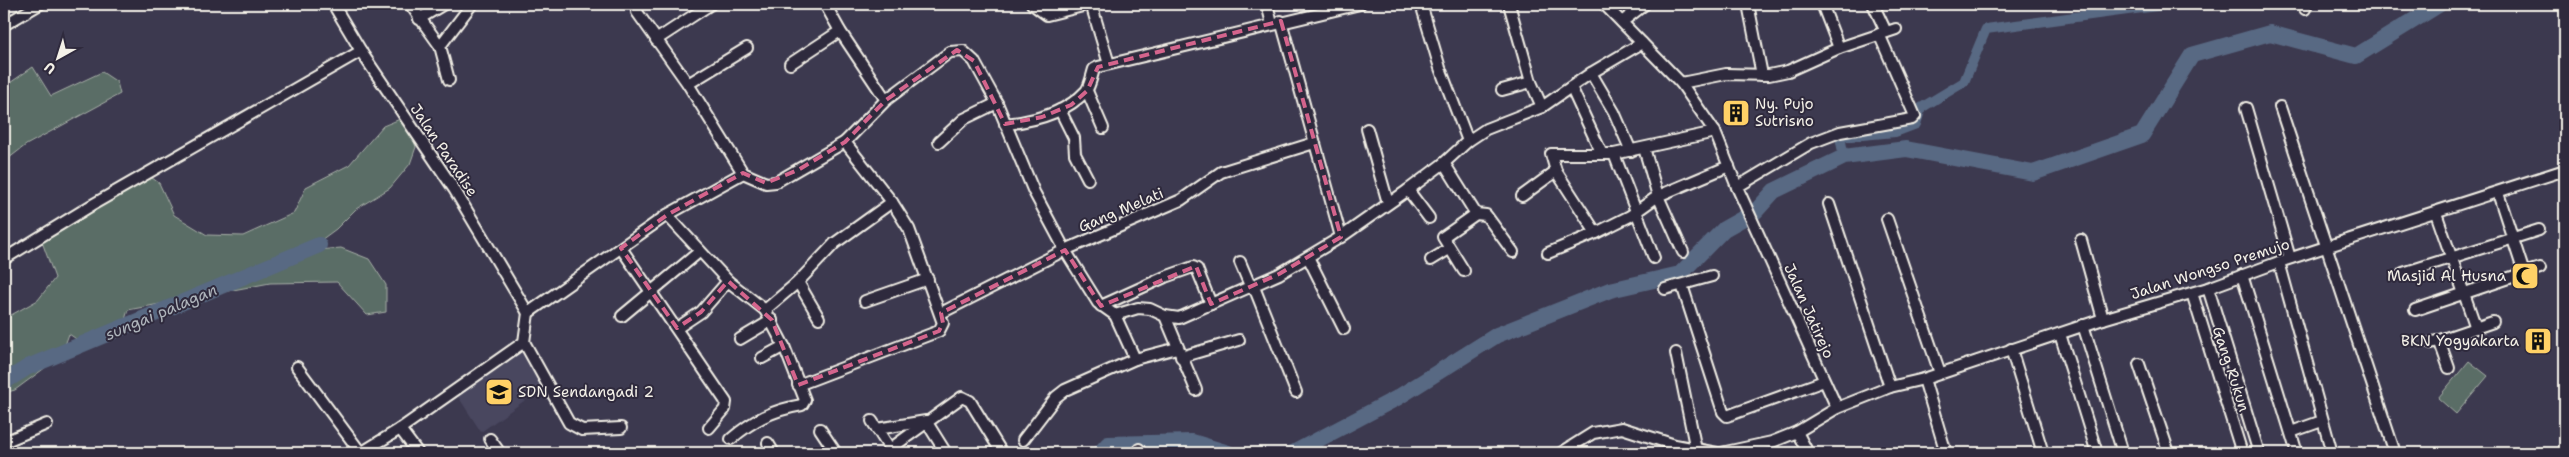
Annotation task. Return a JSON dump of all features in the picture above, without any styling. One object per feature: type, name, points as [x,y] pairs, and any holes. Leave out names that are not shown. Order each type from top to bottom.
[{"type":"street","points":[[4,25],[40,4]]},
{"type":"street","name":"Jalan Paradise","points":[[333,4],[361,51],[454,189],[528,313]]},
{"type":"street","points":[[410,4],[440,46],[449,80]]},
{"type":"street","points":[[419,19],[444,4]]},
{"type":"street","points":[[440,46],[472,4]]},
{"type":"street","points":[[638,4],[637,12],[688,84],[743,173],[766,182],[776,182],[845,142],[886,100],[950,52],[957,50],[967,53],[974,61],[997,103],[1034,192],[1065,250],[1101,306],[1115,315],[1135,359]]},
{"type":"street","points":[[656,40],[711,4]]},
{"type":"street","points":[[825,4],[840,31],[886,100]]},
{"type":"street","points":[[1032,4],[1047,15]]},
{"type":"street","points":[[1044,4],[1047,15]]},
{"type":"street","points":[[1047,15],[1091,4],[1109,64]]},
{"type":"street","points":[[1267,4],[1276,22],[1314,143],[1340,237]]},
{"type":"street","points":[[1005,124],[1042,117],[1071,105],[1087,90],[1094,69],[1276,22],[1356,4]]},
{"type":"street","points":[[1421,4],[1440,68],[1468,141]]},
{"type":"street","points":[[1509,4],[1531,82],[1542,107]]},
{"type":"street","points":[[1604,4],[1680,83],[1715,132],[1737,188],[1811,143],[1840,132],[1912,119],[1915,116],[1887,32],[1872,4]]},
{"type":"street","points":[[1622,22],[1645,4]]},
{"type":"street","points":[[1748,4],[1762,75]]},
{"type":"street","points":[[1822,4],[1839,48]]},
{"type":"street","points":[[790,64],[840,31]]},
{"type":"street","points":[[1680,83],[1726,74],[1762,75],[1788,71],[1839,48],[1887,32]]},
{"type":"street","points":[[1115,315],[1138,308],[1150,309],[1166,316],[1179,318],[1253,287],[1340,237],[1444,163],[1468,141],[1486,130],[1542,107],[1591,73],[1642,43]]},
{"type":"street","points":[[688,84],[747,48]]},
{"type":"street","points":[[4,259],[92,205],[361,51]]},
{"type":"street","points":[[1591,73],[1614,112],[1631,151]]},
{"type":"street","points":[[1502,90],[1531,82]]},
{"type":"street","points":[[1571,87],[1602,154]]},
{"type":"street","points":[[1087,90],[1103,128]]},
{"type":"street","points":[[940,142],[964,119],[997,103]]},
{"type":"street","points":[[2280,107],[2395,453]]},
{"type":"street","points":[[2246,108],[2290,258]]},
{"type":"street","points":[[1060,110],[1074,138],[1075,154],[1088,179]]},
{"type":"street","points":[[1367,129],[1388,203]]},
{"type":"street","points":[[1596,233],[1556,171],[1550,156],[1552,153],[1614,154],[1715,132]]},
{"type":"street","points":[[798,385],[939,331],[943,324],[941,313],[908,229],[892,202],[845,142]]},
{"type":"street","name":"Gang Melati","points":[[941,313],[1065,250],[1182,200],[1220,172],[1314,143]]},
{"type":"street","points":[[1644,148],[1658,196],[1684,252]]},
{"type":"street","points":[[1614,154],[1654,258]]},
{"type":"street","points":[[1444,163],[1476,214]]},
{"type":"street","points":[[1548,253],[1596,233],[1636,213],[1658,196],[1729,166]]},
{"type":"street","name":"Jalan Wongso Premujo","points":[[1721,453],[1772,442],[1797,432],[1837,408],[1890,387],[1924,379],[2082,325],[2208,288],[2290,258],[2327,248],[2565,170]]},
{"type":"street","points":[[1522,196],[1556,171]]},
{"type":"street","points":[[621,428],[582,430],[569,423],[524,342],[528,313],[667,215],[743,173]]},
{"type":"street","name":"Jalan Jatirejo","points":[[1737,188],[1837,408]]},
{"type":"street","points":[[1408,190],[1429,218]]},
{"type":"street","points":[[2498,193],[2524,273]]},
{"type":"street","points":[[765,310],[798,282],[845,234],[892,202]]},
{"type":"street","points":[[1829,204],[1890,387]]},
{"type":"street","points":[[2436,213],[2476,328]]},
{"type":"street","points":[[1464,271],[1449,249],[1444,236],[1476,214],[1486,215],[1514,252]]},
{"type":"street","points":[[667,215],[699,252],[728,281],[765,310],[772,320],[784,346],[804,403],[761,417],[731,439]]},
{"type":"street","points":[[1887,220],[1940,373]]},
{"type":"street","points":[[2402,273],[2539,230]]},
{"type":"street","points":[[2081,240],[2103,319]]},
{"type":"street","points":[[621,248],[726,402],[725,409],[709,428]]},
{"type":"street","points":[[1431,260],[1449,249]]},
{"type":"street","points":[[622,316],[699,252]]},
{"type":"street","points":[[1308,257],[1344,329]]},
{"type":"street","points":[[1240,262],[1253,287],[1296,392]]},
{"type":"street","points":[[2279,262],[2332,453]]},
{"type":"street","points":[[1101,306],[1165,277],[1193,267],[1197,270],[1210,304]]},
{"type":"street","points":[[2415,310],[2540,268]]},
{"type":"street","points":[[2242,275],[2297,453]]},
{"type":"street","points":[[1665,289],[1712,276]]},
{"type":"street","points":[[865,301],[928,279]]},
{"type":"street","points":[[677,328],[701,312],[728,281]]},
{"type":"street","points":[[798,282],[819,318]]},
{"type":"street","points":[[1682,285],[1712,382],[1723,412],[1727,416],[1824,381]]},
{"type":"street","points":[[2208,288],[2258,453]]},
{"type":"street","name":"Gang Rukun","points":[[2192,293],[2242,453]]},
{"type":"street","points":[[1166,316],[1196,390]]},
{"type":"street","points":[[740,339],[772,320]]},
{"type":"street","points":[[2448,368],[2435,342],[2494,322]]},
{"type":"street","points":[[2082,325],[2123,453]]},
{"type":"street","points":[[2060,334],[2096,453]]},
{"type":"street","points":[[1023,440],[1056,397],[1065,390],[1135,359],[1239,340]]},
{"type":"street","points":[[297,367],[361,453],[400,429],[524,342]]},
{"type":"street","points":[[762,358],[784,346]]},
{"type":"street","points":[[2011,349],[2043,453]]},
{"type":"street","points":[[1676,353],[1696,450]]},
{"type":"street","points":[[2140,364],[2169,453]]},
{"type":"street","points":[[1924,379],[1946,453]]},
{"type":"street","points":[[926,421],[875,425],[890,451],[926,421],[962,397],[967,398],[1002,453]]},
{"type":"street","points":[[926,421],[946,453]]},
{"type":"street","points":[[2290,432],[2322,421]]},
{"type":"street","points":[[4,442],[47,424]]},
{"type":"street","points":[[1561,453],[1593,434],[1622,428],[1672,449],[1717,453]]},
{"type":"street","points":[[400,429],[418,453]]},
{"type":"street","points":[[820,429],[836,453]]},
{"type":"street","points":[[1797,432],[1808,453]]},
{"type":"street","points":[[490,439],[500,453]]},
{"type":"street","points":[[768,442],[774,453]]},
{"type":"highlighted area","points":[[1281,21],[1341,237],[1279,274],[1211,304],[1196,266],[1101,306],[1065,250],[941,313],[943,323],[939,331],[798,385],[772,320],[728,281],[701,312],[677,328],[621,248],[667,215],[743,173],[766,183],[798,170],[845,142],[886,100],[957,50],[974,61],[1005,124],[1042,117],[1071,105],[1087,91],[1098,67]]},
{"type":"shaded area","name":"SDN Sendangadi 2","points":[[520,350],[542,388],[481,432],[457,395]]},
{"type":"green space","points":[[33,67],[51,96],[102,72],[117,82],[120,94],[26,145],[4,162],[4,87]]},
{"type":"green space","points":[[405,117],[416,147],[410,164],[390,188],[356,209],[336,229],[306,251],[341,248],[369,259],[386,285],[386,312],[367,315],[337,282],[270,283],[128,310],[122,329],[88,347],[69,334],[61,356],[15,390],[4,393],[4,319],[38,300],[55,278],[41,239],[148,175],[159,183],[174,215],[207,235],[243,236],[294,213],[306,187],[349,165],[383,126]]},
{"type":"green space","points":[[2469,361],[2488,376],[2456,414],[2438,398]]},
{"type":"waterway","points":[[1844,157],[1840,137],[1895,132],[1916,124],[1921,108],[1964,82],[1986,29],[2172,4]]},
{"type":"waterway","points":[[1293,453],[1397,398],[1497,335],[1610,290],[1680,274],[1724,229],[1756,211],[1774,191],[1844,157],[1906,149],[2033,173],[2142,135],[2192,55],[2270,33],[2356,56],[2440,4]]},
{"type":"waterway","name":"sungai palagan","points":[[4,382],[28,367],[319,245]]},
{"type":"waterway","points":[[1100,453],[1108,444],[1192,442],[1228,453]]},
{"type":"place","name":"Ny. Pujo Sutrisno","points":[[1736,113]]},
{"type":"place","name":"Masjid Al Husna","points":[[2525,276]]},
{"type":"place","name":"BKN Yogyakarta","points":[[2538,341]]},
{"type":"place","name":"SDN Sendangadi 2","points":[[499,392]]}]
